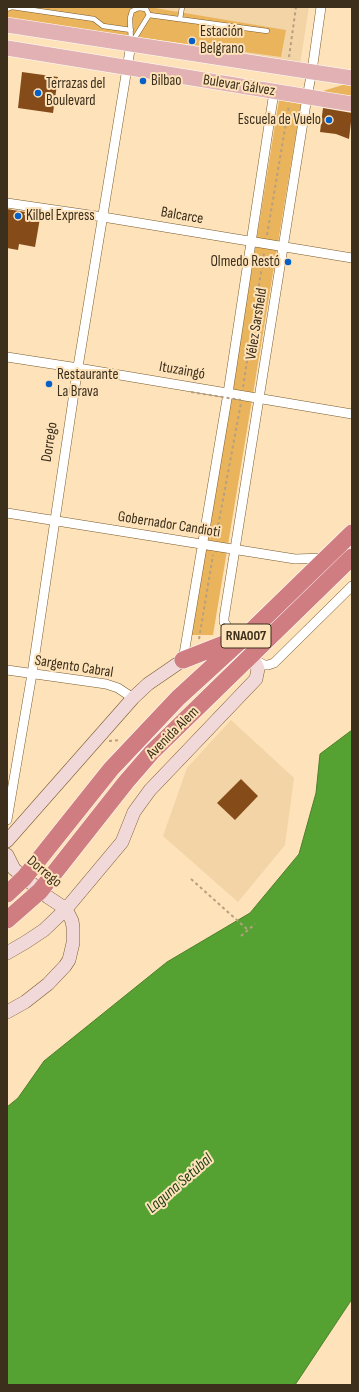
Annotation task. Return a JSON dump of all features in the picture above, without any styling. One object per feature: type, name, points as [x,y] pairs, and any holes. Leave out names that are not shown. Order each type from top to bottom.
[{"type":"highway","name":"Avenida Alem","points":[[7,894],[24,878],[112,769],[178,698],[352,533]]},
{"type":"highway","name":"Avenida Alem","points":[[7,920],[40,891],[126,782],[152,752],[252,658],[352,557]]},
{"type":"highway","points":[[182,660],[240,639]]},
{"type":"main road","name":"Bulevar Gálvez","points":[[7,25],[131,37],[352,78]]},
{"type":"main road","name":"Bulevar Gálvez","points":[[7,48],[352,104]]},
{"type":"street","name":"Vélez Sarsfield","points":[[240,639],[224,622],[234,550],[312,71],[321,7]]},
{"type":"street","name":"Dorrego","points":[[7,820],[32,674],[78,368],[128,68],[131,37]]},
{"type":"street","name":"Vélez Sarsfield","points":[[182,660],[228,393],[274,92]]},
{"type":"street","name":"Balcarce","points":[[7,203],[103,217],[252,243],[352,258]]},
{"type":"street","name":"Ituzaingó","points":[[7,357],[228,393],[242,398],[259,398],[352,414]]},
{"type":"street","name":"Gobernador Candioti","points":[[7,513],[234,550],[295,558],[326,557]]},
{"type":"street","points":[[252,658],[268,665],[274,663],[352,586]]},
{"type":"street","points":[[7,953],[44,930],[66,909],[122,842],[134,812],[150,790],[256,679],[258,669],[240,639]]},
{"type":"street","points":[[7,841],[133,698],[148,684],[182,660]]},
{"type":"street","name":"Sargento Cabral","points":[[7,670],[106,684],[118,688],[133,698]]},
{"type":"street","name":"Dorrego","points":[[7,855],[11,866],[24,878],[66,909]]},
{"type":"street","points":[[7,1012],[26,1002],[37,994],[69,960],[73,943],[73,932],[72,921],[66,909]]},
{"type":"lane","points":[[7,9],[12,7],[94,19],[103,26],[131,37]]},
{"type":"lane","points":[[131,37],[130,18],[132,11],[139,7],[146,9],[149,15]]},
{"type":"lane","points":[[180,19],[182,7]]},
{"type":"lane","points":[[149,15],[267,31]]},
{"type":"lane","points":[[131,37],[149,15]]},
{"type":"path","points":[[288,56],[296,7]]},
{"type":"path","points":[[191,392],[242,398],[201,627]]},
{"type":"path","points":[[191,879],[248,930]]},
{"type":"path","points":[[241,936],[255,924]]},
{"type":"shaded area","points":[[7,7],[309,7],[300,64],[7,12]]},
{"type":"shaded area","points":[[7,7],[149,7],[286,30],[281,57],[7,19]]},
{"type":"shaded area","points":[[352,82],[352,102],[310,95]]},
{"type":"shaded area","points":[[279,100],[301,104],[213,635],[190,635],[235,373]]},
{"type":"shaded area","points":[[231,720],[294,778],[285,845],[238,902],[163,836],[187,768]]},
{"type":"water","name":"Laguna Setúbal","points":[[352,730],[352,1299],[295,1385],[7,1385],[7,1107],[18,1098],[44,1061],[167,962],[250,913],[299,854],[316,793],[320,754]]},
{"type":"building","name":"Terrazas del Boulevard","points":[[22,72],[58,77],[53,113],[18,108]]},
{"type":"building","points":[[323,108],[352,113],[349,139],[336,134],[320,132]]},
{"type":"building","points":[[7,209],[25,212],[24,215],[40,218],[35,247],[19,244],[18,250],[7,248]]},
{"type":"building","points":[[241,779],[258,796],[235,820],[217,803]]},
{"type":"place","name":"Estación Belgrano","points":[[192,41]]},
{"type":"place","name":"Bilbao","points":[[143,81]]},
{"type":"place","name":"Terrazas del Boulevard","points":[[38,93]]},
{"type":"place","name":"Escuela de Vuelo","points":[[329,120]]},
{"type":"place","name":"Kilbel Express","points":[[18,216]]},
{"type":"place","name":"Olmedo Restó","points":[[288,262]]},
{"type":"place","name":"Restaurante La Brava","points":[[49,384]]}]
